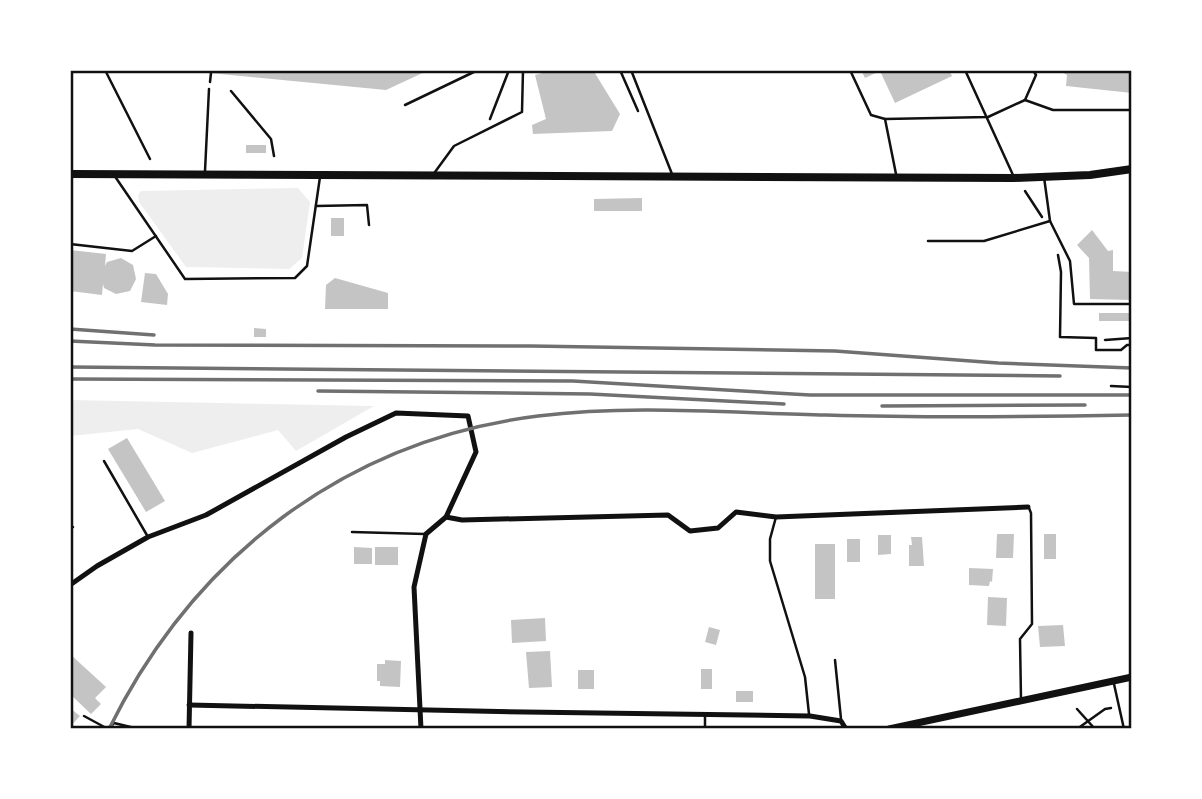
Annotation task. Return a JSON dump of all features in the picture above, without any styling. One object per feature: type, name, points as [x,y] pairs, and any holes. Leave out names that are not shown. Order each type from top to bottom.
[{"type":"main road","points":[[70,174],[1014,178],[1132,169]]},
{"type":"street","points":[[70,585],[148,537],[206,515],[346,437],[396,414],[468,416],[476,452],[446,517],[426,534],[414,587],[421,729]]},
{"type":"street","points":[[446,517],[462,520],[668,515],[690,531],[718,528],[736,512],[776,517],[1028,508]]},
{"type":"street","points":[[189,729],[191,632]]},
{"type":"street","points":[[888,729],[908,727],[1132,677]]},
{"type":"street","points":[[189,705],[810,716],[841,721],[846,729]]},
{"type":"lane","points":[[405,105],[478,70]]},
{"type":"lane","points":[[433,175],[454,146],[522,112],[523,70]]},
{"type":"lane","points":[[631,70],[674,177]]},
{"type":"lane","points":[[850,70],[871,115],[884,119],[988,117],[1025,100],[1036,75],[1033,70]]},
{"type":"lane","points":[[965,70],[1014,178]]},
{"type":"lane","points":[[205,175],[209,89]]},
{"type":"lane","points":[[1025,100],[1053,110],[1132,110]]},
{"type":"lane","points":[[884,119],[896,178]]},
{"type":"lane","points":[[114,175],[185,279],[295,278],[307,266],[321,175]]},
{"type":"lane","points":[[1044,177],[1048,222],[1070,261],[1074,304],[1132,304]]},
{"type":"lane","points":[[316,206],[367,205],[369,225]]},
{"type":"lane","points":[[928,241],[984,241],[1048,222]]},
{"type":"lane","points":[[70,244],[132,251],[156,236]]},
{"type":"lane","points":[[104,461],[148,537]]},
{"type":"lane","points":[[1021,700],[1020,639],[1032,624],[1031,513],[1028,508]]},
{"type":"lane","points":[[776,517],[770,539],[770,561],[805,677],[810,716]]},
{"type":"lane","points":[[352,532],[426,534]]},
{"type":"lane","points":[[835,660],[841,721]]},
{"type":"lane","points":[[1113,681],[1124,729]]},
{"type":"lane","points":[[705,714],[705,729]]},
{"type":"path","points":[[105,70],[150,159]]},
{"type":"path","points":[[486,130],[509,70]]},
{"type":"path","points":[[231,92],[271,139],[274,156]]},
{"type":"path","points":[[1025,191],[1048,222]]},
{"type":"path","points":[[1061,272],[1060,337],[1096,338],[1096,350],[1121,350],[1132,345]]},
{"type":"path","points":[[1105,340],[1132,338]]},
{"type":"path","points":[[1111,386],[1132,387]]},
{"type":"path","points":[[1077,729],[1105,709],[1119,707]]},
{"type":"path","points":[[1077,709],[1095,729]]},
{"type":"path","points":[[84,716],[109,729],[114,723],[139,729]]},
{"type":"shaded area","points":[[298,188],[310,202],[302,258],[289,269],[186,267],[139,202],[138,195],[141,191]]},
{"type":"shaded area","points":[[70,400],[374,406],[296,451],[278,430],[192,453],[138,429],[70,436]]},
{"type":"building","points":[[200,70],[429,70],[386,90]]},
{"type":"building","points":[[553,70],[593,70],[620,114],[612,131],[533,134],[532,125],[546,119],[535,75]]},
{"type":"building","points":[[861,70],[949,70],[952,76],[895,103],[880,71],[865,78]]},
{"type":"building","points":[[1059,70],[1132,72],[1132,93],[1066,86],[1067,75]]},
{"type":"building","points":[[246,145],[266,145],[266,153],[246,153]]},
{"type":"building","points":[[642,198],[642,211],[594,211],[594,199]]},
{"type":"building","points":[[331,218],[344,218],[344,236],[331,236]]},
{"type":"building","points":[[1092,230],[1108,251],[1113,250],[1113,271],[1132,272],[1132,300],[1090,299],[1089,258],[1077,245]]},
{"type":"building","points":[[70,250],[106,254],[105,266],[107,262],[121,258],[133,265],[136,279],[130,291],[116,294],[104,288],[103,284],[102,295],[70,291]]},
{"type":"building","points":[[145,273],[156,274],[168,294],[167,305],[141,302]]},
{"type":"building","points":[[335,278],[388,293],[388,309],[325,309],[326,285]]},
{"type":"building","points":[[1099,313],[1132,313],[1132,321],[1099,321]]},
{"type":"building","points":[[254,328],[266,329],[266,337],[254,337]]},
{"type":"building","points":[[127,438],[165,501],[146,512],[108,449]]},
{"type":"building","points":[[997,534],[1014,534],[1013,558],[996,558]]},
{"type":"building","points":[[1044,534],[1056,534],[1056,559],[1044,559]]},
{"type":"building","points":[[878,535],[891,535],[891,554],[878,555]]},
{"type":"building","points":[[911,537],[922,537],[924,566],[909,566]]},
{"type":"building","points":[[847,539],[860,539],[860,562],[847,562]]},
{"type":"building","points":[[815,544],[835,544],[835,599],[815,599]]},
{"type":"building","points":[[354,547],[372,548],[372,564],[354,564]]},
{"type":"building","points":[[375,547],[398,547],[398,565],[375,565]]},
{"type":"building","points":[[969,568],[993,569],[992,582],[990,581],[989,586],[969,585]]},
{"type":"building","points":[[988,597],[1007,598],[1006,626],[987,625]]},
{"type":"building","points":[[545,618],[546,641],[512,643],[511,620]]},
{"type":"building","points":[[1063,625],[1065,646],[1040,647],[1038,626]]},
{"type":"building","points":[[709,627],[720,630],[716,645],[705,642]]},
{"type":"building","points":[[550,651],[552,687],[529,688],[526,652]]},
{"type":"building","points":[[70,654],[106,687],[95,698],[101,704],[91,714],[70,694]]},
{"type":"building","points":[[385,660],[401,661],[400,687],[380,686],[380,681],[377,681],[377,664],[385,664]]},
{"type":"building","points":[[701,669],[712,669],[712,689],[701,689]]},
{"type":"building","points":[[578,670],[594,670],[594,689],[578,689]]},
{"type":"building","points":[[736,691],[753,691],[753,702],[736,702]]},
{"type":"building","points":[[70,708],[80,716],[70,727]]},
{"type":"railway","points":[[70,329],[154,335]]},
{"type":"railway","points":[[70,341],[155,345],[531,346],[835,351],[998,363],[1132,368]]},
{"type":"railway","points":[[70,367],[1060,376]]},
{"type":"railway","points":[[70,379],[573,381],[810,395],[1132,395]]},
{"type":"railway","points":[[318,391],[590,394],[784,404]]},
{"type":"railway","points":[[882,406],[1085,405]]},
{"type":"railway","points":[[109,729],[144,667],[185,611],[231,561],[283,517],[340,480],[402,451],[468,429],[538,416],[610,410],[903,417],[1132,415]]}]
